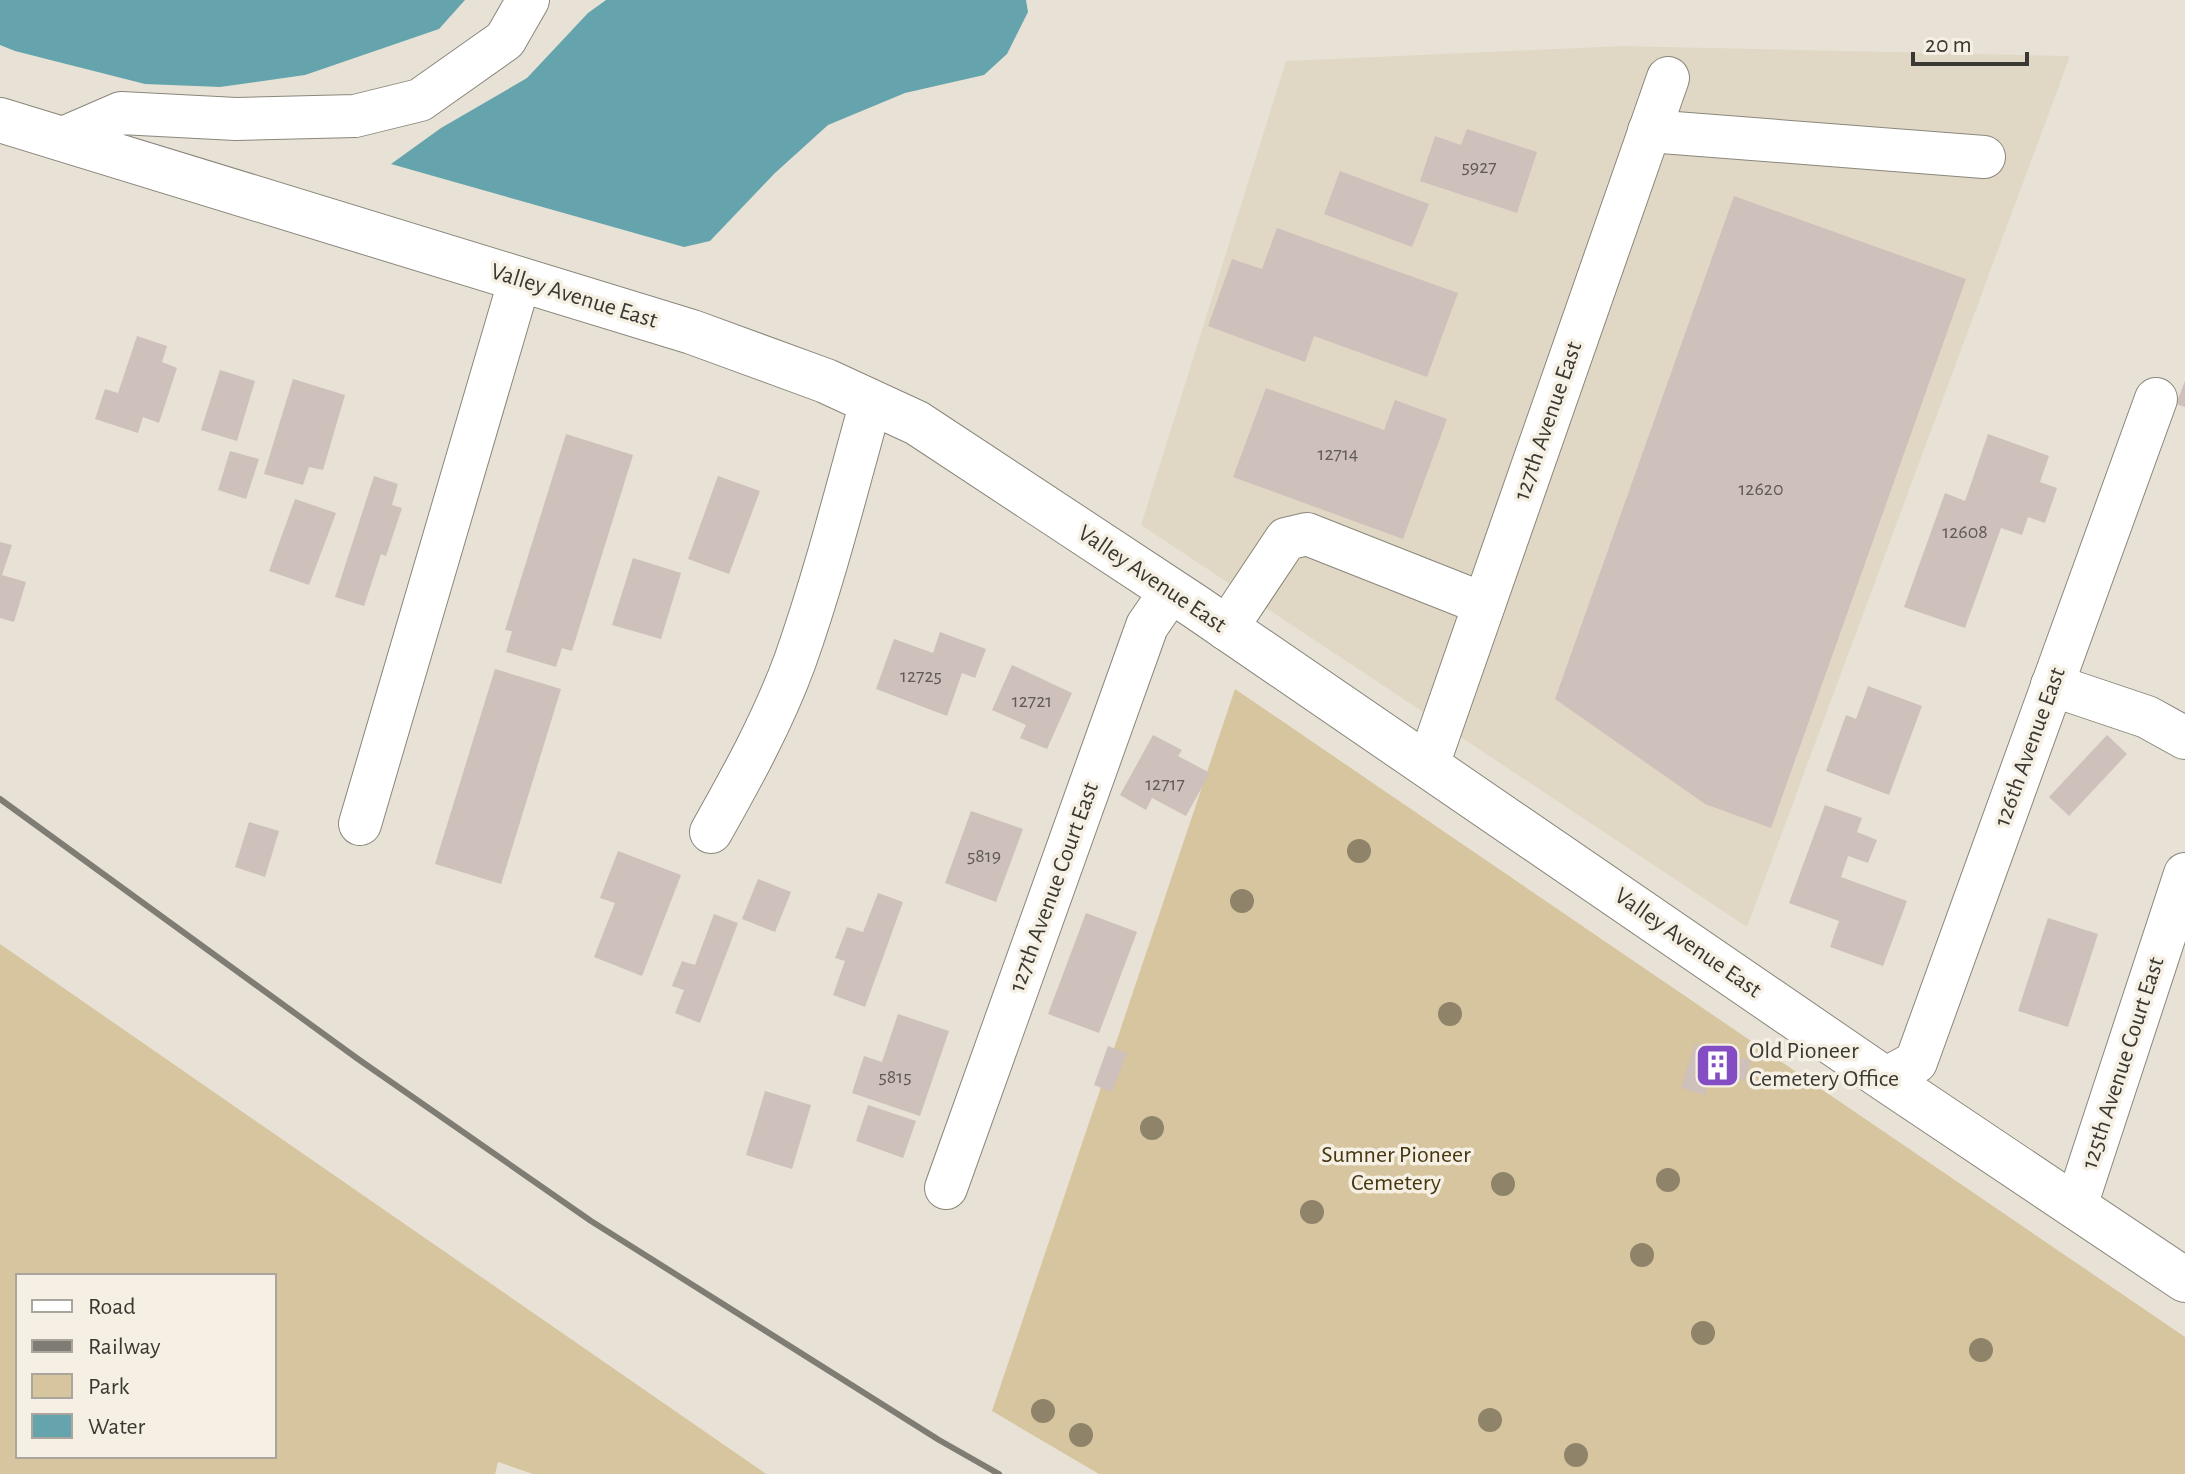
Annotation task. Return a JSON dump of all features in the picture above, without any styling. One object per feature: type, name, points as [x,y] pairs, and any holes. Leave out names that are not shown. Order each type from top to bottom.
[{"type":"main road","name":"Valley Avenue East","points":[[0,120],[692,332],[826,381],[917,423],[1171,591],[2185,1280]]},
{"type":"street","points":[[61,139],[121,113],[236,119],[355,116],[420,100],[505,40],[528,0]]},
{"type":"street","name":"127th Avenue East","points":[[1428,765],[1668,78]]},
{"type":"street","points":[[1649,131],[1984,157]]},
{"type":"street","points":[[360,824],[520,279]]},
{"type":"street","name":"126th Avenue East","points":[[1885,1079],[1916,1062],[2156,399]]},
{"type":"street","points":[[711,832],[757,749],[794,664],[821,581],[871,402]]},
{"type":"street","points":[[1226,629],[1286,539],[1307,534],[1484,604]]},
{"type":"street","name":"127th Avenue Court East","points":[[946,1188],[1147,626],[1171,591]]},
{"type":"street","points":[[2052,685],[2147,717],[2185,738]]},
{"type":"street","name":"125th Avenue Court East","points":[[2076,1206],[2185,874]]},
{"type":"shaded area","points":[[1622,46],[2070,56],[1747,927],[1141,525],[1286,61]]},
{"type":"green space","name":"Sumner Pioneer Cemetery","points":[[1235,689],[2185,1337],[2185,1474],[1099,1474],[992,1411]]},
{"type":"green space","points":[[0,944],[766,1474],[533,1474],[498,1462],[495,1474],[0,1474]]},
{"type":"water","points":[[0,0],[465,0],[439,29],[305,75],[220,87],[145,84],[15,51],[0,45]]},
{"type":"water","points":[[606,0],[1026,0],[1028,12],[1007,54],[984,75],[905,93],[828,125],[775,173],[710,241],[684,247],[391,164],[441,128],[527,78],[588,13]]},
{"type":"building","points":[[1467,129],[1537,152],[1517,213],[1420,181],[1435,136],[1461,145]]},
{"type":"building","points":[[1340,171],[1429,204],[1412,247],[1324,214]]},
{"type":"building","points":[[1734,196],[1966,279],[1771,828],[1705,804],[1555,699]]},
{"type":"building","points":[[1277,228],[1458,293],[1427,377],[1314,336],[1305,362],[1208,326],[1232,259],[1262,269]]},
{"type":"building","points":[[137,336],[167,346],[162,362],[177,368],[159,423],[143,417],[138,433],[95,419],[105,389],[118,393]]},
{"type":"building","points":[[220,370],[255,381],[237,441],[201,430]]},
{"type":"building","points":[[293,379],[345,395],[323,470],[309,467],[303,485],[264,474]]},
{"type":"building","points":[[2185,381],[2185,407],[2176,404]]},
{"type":"building","points":[[1266,388],[1384,430],[1395,400],[1447,419],[1403,539],[1233,477]]},
{"type":"building","points":[[566,434],[633,455],[572,651],[562,648],[556,667],[506,652],[512,631],[505,630]]},
{"type":"building","points":[[1988,434],[2049,456],[2040,482],[2057,488],[2045,523],[2028,517],[2022,535],[2001,528],[1965,628],[1904,607],[1945,493],[1965,501]]},
{"type":"building","points":[[230,451],[259,459],[246,499],[218,490]]},
{"type":"building","points":[[374,476],[398,484],[392,505],[402,508],[386,556],[381,554],[364,606],[335,597]]},
{"type":"building","points":[[718,476],[760,491],[729,574],[688,559]]},
{"type":"building","points":[[295,499],[336,513],[309,585],[269,571]]},
{"type":"building","points":[[0,542],[12,545],[2,575],[26,582],[14,622],[0,618]]},
{"type":"building","points":[[633,558],[681,573],[661,639],[612,625]]},
{"type":"building","points":[[940,632],[986,649],[975,678],[962,673],[947,716],[876,689],[894,639],[933,653]]},
{"type":"building","points":[[1012,665],[1072,693],[1047,749],[1020,738],[1026,725],[992,710]]},
{"type":"building","points":[[495,669],[561,689],[501,884],[435,864]]},
{"type":"building","points":[[1868,686],[1922,706],[1889,795],[1826,771],[1846,715],[1856,719]]},
{"type":"building","points":[[1153,735],[1182,750],[1178,756],[1210,773],[1186,816],[1152,798],[1146,810],[1120,795]]},
{"type":"building","points":[[2107,735],[2127,754],[2069,816],[2049,797]]},
{"type":"building","points":[[1825,805],[1862,818],[1857,832],[1877,840],[1868,863],[1848,856],[1841,877],[1907,901],[1883,966],[1830,947],[1839,921],[1789,903]]},
{"type":"building","points":[[971,811],[1023,829],[996,902],[945,883]]},
{"type":"building","points":[[249,822],[279,831],[265,877],[235,867]]},
{"type":"building","points":[[618,851],[681,875],[642,976],[594,957],[615,903],[600,898]]},
{"type":"building","points":[[758,879],[791,892],[775,932],[742,919]]},
{"type":"building","points":[[878,893],[903,902],[865,1007],[833,995],[845,961],[835,958],[847,927],[863,932]]},
{"type":"building","points":[[1086,913],[1137,932],[1099,1033],[1048,1014]]},
{"type":"building","points":[[714,914],[738,923],[700,1023],[675,1013],[684,990],[672,986],[682,961],[695,965]]},
{"type":"building","points":[[2048,918],[2098,934],[2068,1027],[2018,1011]]},
{"type":"building","points":[[898,1014],[949,1031],[920,1116],[852,1093],[864,1056],[882,1062]]},
{"type":"building","name":"Old Pioneer Cemetery Office","points":[[1695,1043],[1751,1061],[1744,1081],[1712,1070],[1705,1095],[1681,1088]]},
{"type":"building","points":[[1108,1046],[1127,1053],[1112,1092],[1094,1085]]},
{"type":"building","points":[[765,1091],[811,1105],[792,1169],[746,1155]]},
{"type":"building","points":[[868,1105],[916,1121],[903,1158],[856,1141]]},
{"type":"railway","points":[[0,799],[358,1059],[591,1221],[939,1440],[999,1474]]},
{"type":"place","name":"Old Pioneer Cemetery Office","points":[[1718,1065]]}]
